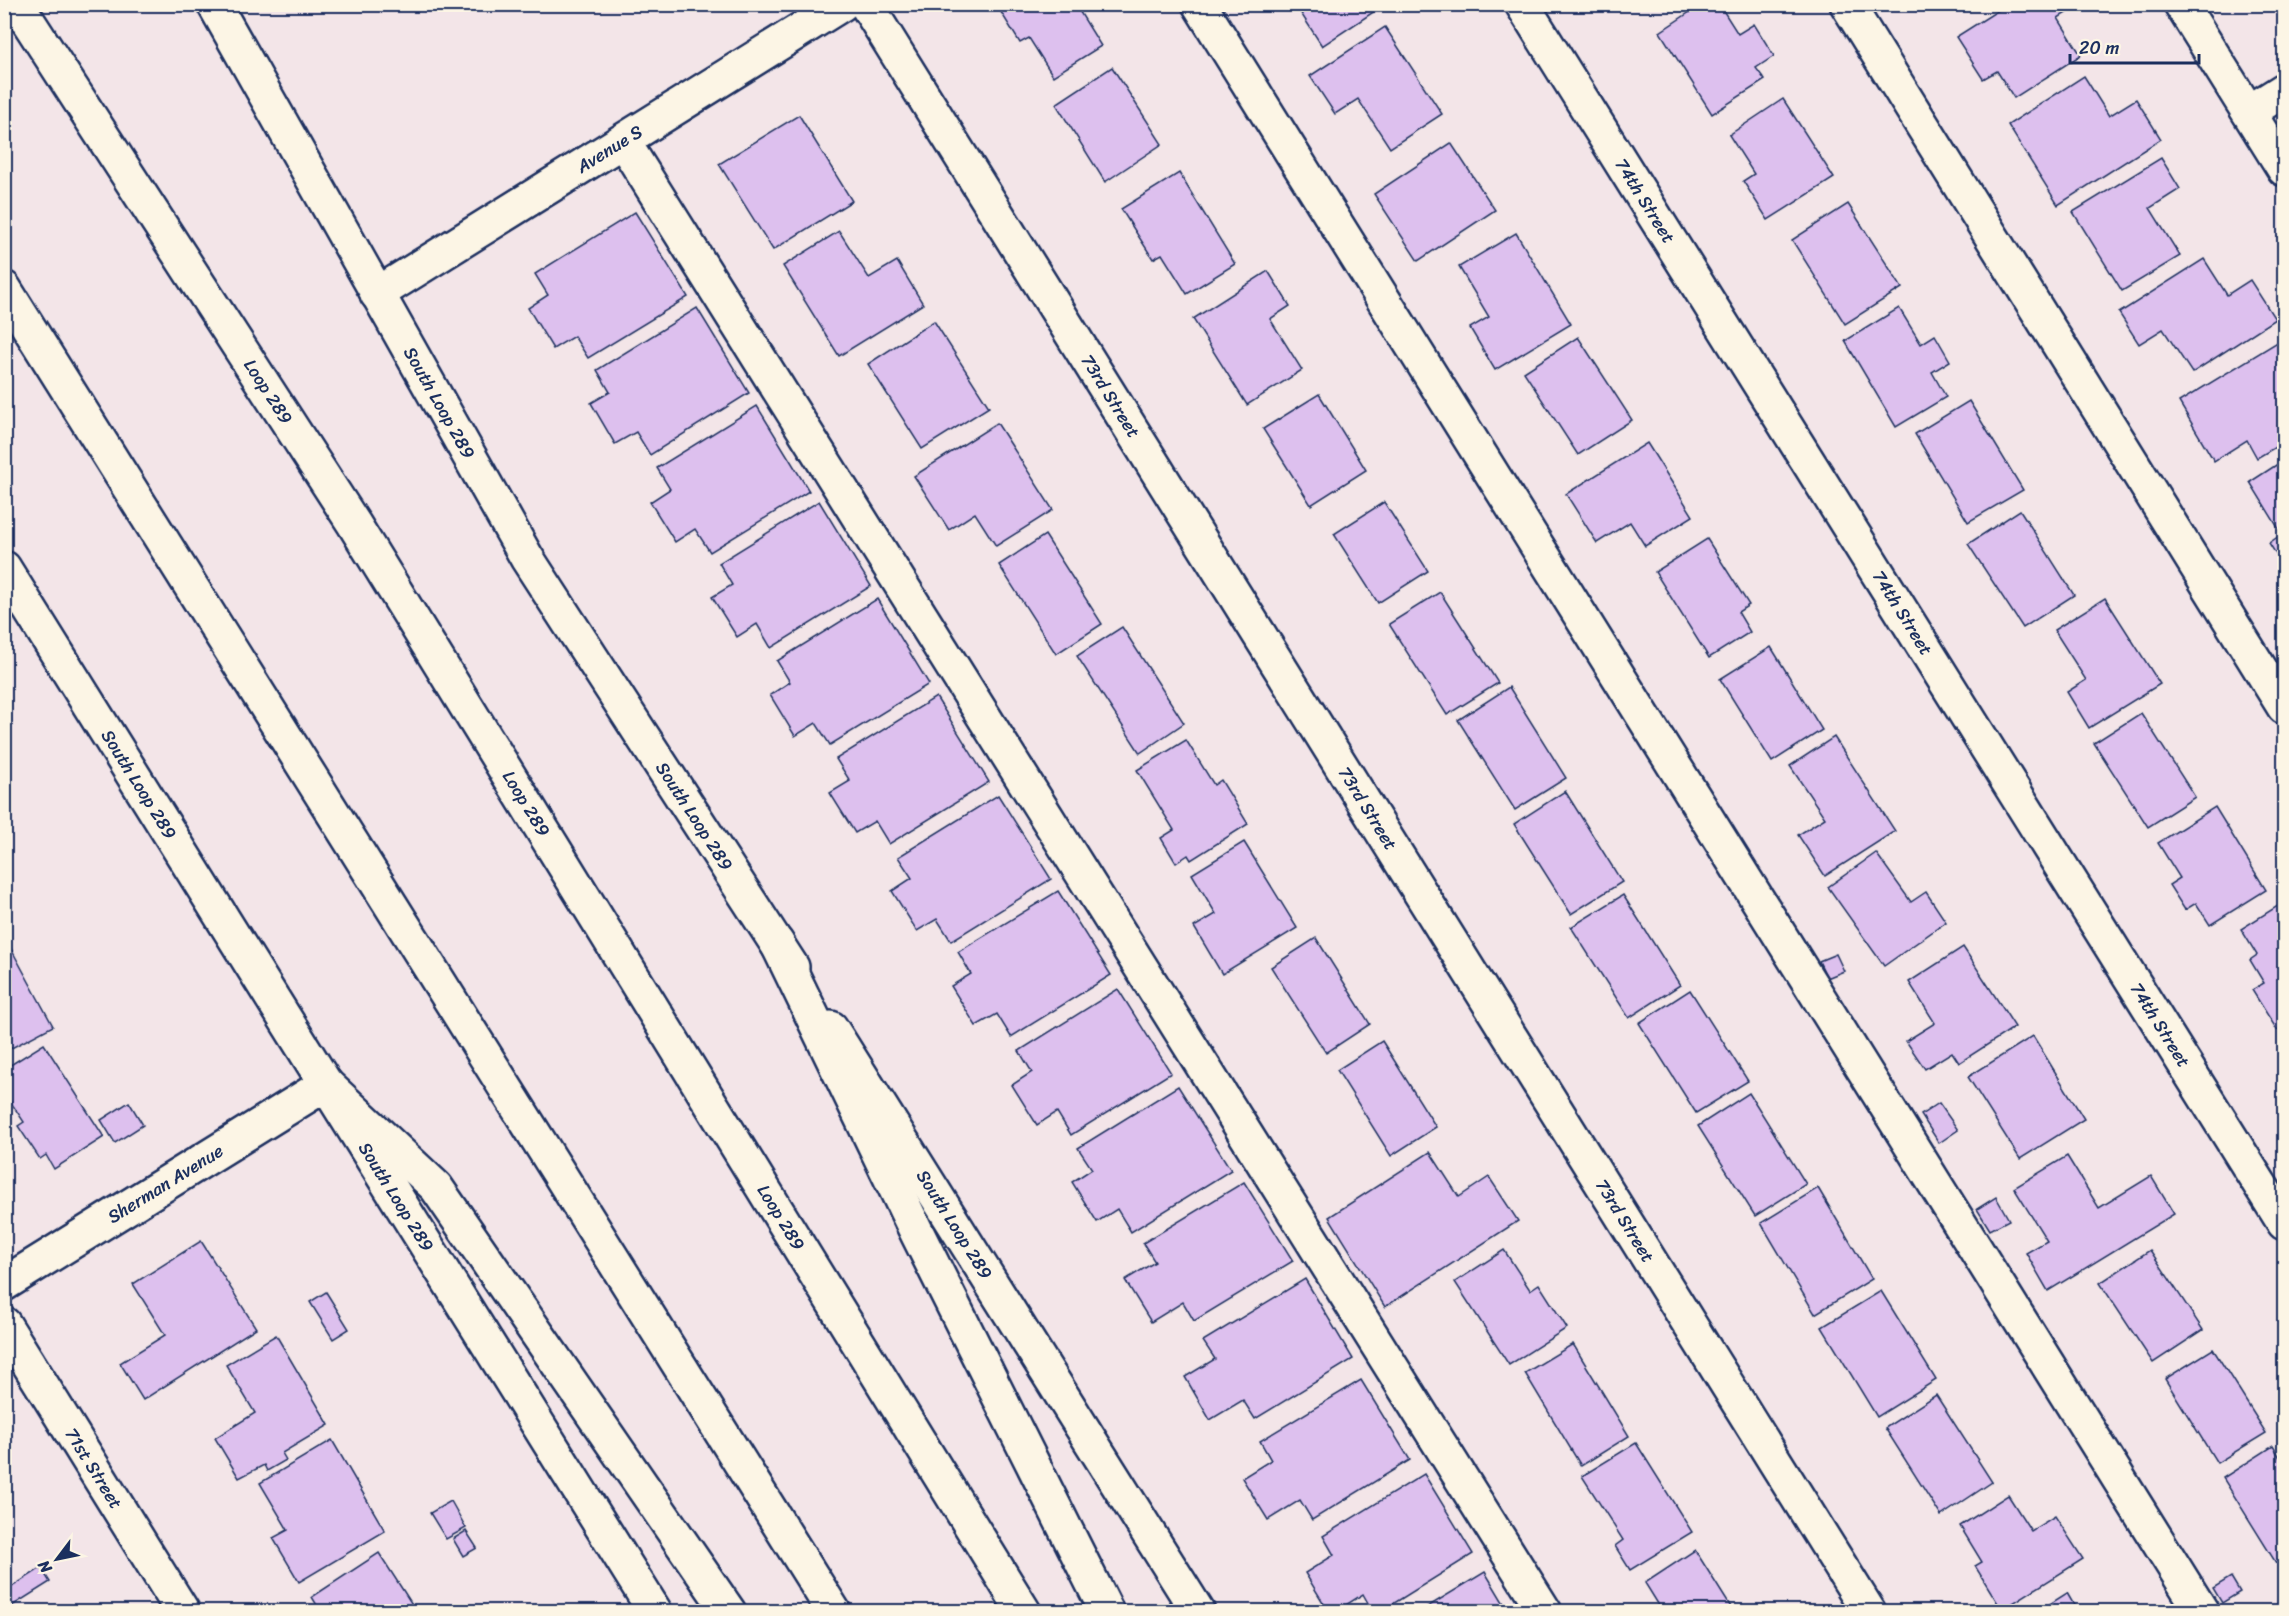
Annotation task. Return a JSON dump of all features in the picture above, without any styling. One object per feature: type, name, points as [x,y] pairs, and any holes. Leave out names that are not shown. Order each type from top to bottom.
[{"type":"main road","name":"Loop 289","points":[[17,4],[354,524],[1024,1611]]},
{"type":"main road","name":"South Loop 289","points":[[213,4],[527,558],[777,943],[1198,1611]]},
{"type":"main road","name":"Avenue S","points":[[377,294],[842,4]]},
{"type":"main road","name":"73rd Street","points":[[866,4],[1869,1611]]},
{"type":"main road","points":[[1199,4],[2202,1611]]},
{"type":"main road","name":"74th Street","points":[[1522,4],[2284,1223]]},
{"type":"main road","points":[[1847,4],[2284,707]]},
{"type":"main road","points":[[2181,4],[2284,169]]},
{"type":"main road","points":[[2249,112],[2284,90]]},
{"type":"main road","points":[[623,141],[1545,1611]]},
{"type":"main road","points":[[4,288],[834,1611]]},
{"type":"main road","name":"South Loop 289","points":[[4,568],[655,1611]]},
{"type":"main road","points":[[777,943],[918,1235],[1107,1611]]},
{"type":"main road","points":[[326,1084],[436,1187],[729,1611]]},
{"type":"main road","name":"Sherman Avenue","points":[[4,1284],[326,1084]]},
{"type":"main road","name":"71st Street","points":[[4,1324],[183,1611]]},
{"type":"building","points":[[996,4],[1075,4],[1101,46],[1053,76],[1029,38],[1020,43]]},
{"type":"building","points":[[1295,4],[1371,4],[1375,11],[1322,46]]},
{"type":"building","points":[[1702,4],[1719,4],[1738,34],[1754,24],[1774,56],[1756,68],[1765,80],[1712,114],[1660,32]]},
{"type":"building","points":[[2008,4],[2074,4],[2076,7],[2058,18],[2081,55],[2014,98],[1997,71],[1983,79],[1956,37]]},
{"type":"building","points":[[1385,27],[1442,114],[1390,148],[1358,99],[1335,114],[1310,76]]},
{"type":"building","points":[[1112,67],[1162,144],[1105,182],[1056,104]]},
{"type":"building","points":[[2084,76],[2109,116],[2136,99],[2161,139],[2058,205],[2008,125]]},
{"type":"building","points":[[1783,99],[1834,178],[1768,220],[1743,181],[1754,174],[1729,135]]},
{"type":"building","points":[[799,115],[852,201],[773,250],[719,164]]},
{"type":"building","points":[[1451,143],[1495,210],[1418,261],[1374,194]]},
{"type":"building","points":[[2161,158],[2180,189],[2150,208],[2180,256],[2122,291],[2073,212]]},
{"type":"building","points":[[1179,173],[1235,264],[1187,294],[1162,254],[1153,259],[1121,209]]},
{"type":"building","points":[[1848,204],[1902,288],[1845,324],[1792,240]]},
{"type":"building","points":[[635,212],[688,297],[588,358],[574,336],[553,349],[528,308],[548,295],[535,274]]},
{"type":"building","points":[[839,231],[869,278],[897,261],[923,304],[839,356],[783,266]]},
{"type":"building","points":[[1516,233],[1571,324],[1495,370],[1470,328],[1489,317],[1459,267]]},
{"type":"building","points":[[2204,259],[2227,295],[2250,280],[2275,319],[2192,373],[2163,329],[2139,344],[2119,313]]},
{"type":"building","points":[[1268,271],[1290,306],[1270,319],[1302,370],[1247,405],[1193,319]]},
{"type":"building","points":[[697,308],[749,393],[650,455],[636,432],[615,444],[591,403],[610,392],[597,370]]},
{"type":"building","points":[[1899,308],[1921,344],[1935,335],[1950,361],[1932,372],[1946,397],[1896,427],[1845,341]]},
{"type":"building","points":[[934,321],[989,407],[922,449],[868,364]]},
{"type":"building","points":[[1578,337],[1632,420],[1578,455],[1524,372]]},
{"type":"building","points":[[2284,338],[2284,442],[2257,458],[2247,440],[2214,461],[2179,402]]},
{"type":"building","points":[[1319,394],[1366,470],[1311,505],[1263,429]]},
{"type":"building","points":[[1969,401],[2023,490],[1968,522],[1915,434]]},
{"type":"building","points":[[757,406],[809,491],[710,552],[695,529],[675,542],[650,502],[670,489],[657,468]]},
{"type":"building","points":[[997,423],[1053,510],[996,546],[975,513],[949,530],[914,476]]},
{"type":"building","points":[[1647,443],[1693,516],[1645,546],[1630,522],[1597,543],[1566,494]]},
{"type":"building","points":[[2284,460],[2284,567],[2269,543],[2282,534],[2250,482]]},
{"type":"building","points":[[819,501],[871,586],[771,648],[757,624],[737,637],[712,597],[732,585],[719,563]]},
{"type":"building","points":[[1384,502],[1428,571],[1378,603],[1334,534]]},
{"type":"building","points":[[2020,510],[2074,595],[2023,628],[1968,544]]},
{"type":"building","points":[[1045,535],[1102,624],[1056,654],[999,565]]},
{"type":"building","points":[[1707,539],[1749,605],[1738,612],[1750,632],[1709,658],[1655,572]]},
{"type":"building","points":[[1440,592],[1498,683],[1447,715],[1389,624]]},
{"type":"building","points":[[2105,598],[2160,684],[2089,728],[2067,692],[2086,680],[2054,630]]},
{"type":"building","points":[[877,599],[929,684],[830,745],[816,723],[795,736],[770,695],[790,682],[777,661]]},
{"type":"building","points":[[1122,627],[1184,723],[1140,753],[1077,656]]},
{"type":"building","points":[[1771,647],[1822,730],[1772,762],[1720,679]]},
{"type":"building","points":[[1509,687],[1566,778],[1515,810],[1458,720]]},
{"type":"building","points":[[936,697],[989,782],[889,844],[875,821],[855,833],[830,793],[850,781],[836,759]]},
{"type":"building","points":[[2141,713],[2195,797],[2148,827],[2094,743]]},
{"type":"building","points":[[1834,737],[1895,831],[1825,876],[1798,835],[1825,818],[1790,766]]},
{"type":"building","points":[[1186,740],[1214,785],[1221,780],[1248,824],[1191,860],[1188,855],[1176,863],[1161,838],[1174,830],[1137,770]]},
{"type":"building","points":[[1565,791],[1622,882],[1571,914],[1514,824]]},
{"type":"building","points":[[998,795],[1051,879],[951,941],[937,919],[917,931],[892,891],[912,878],[898,857]]},
{"type":"building","points":[[2215,807],[2266,890],[2210,925],[2196,903],[2185,910],[2169,885],[2180,878],[2158,843]]},
{"type":"building","points":[[1244,842],[1297,928],[1222,974],[1194,927],[1216,914],[1192,874]]},
{"type":"building","points":[[1876,853],[1911,902],[1926,892],[1946,922],[1884,966],[1828,887]]},
{"type":"building","points":[[1058,891],[1111,975],[1011,1037],[997,1014],[976,1026],[951,986],[971,974],[958,952]]},
{"type":"building","points":[[1623,895],[1680,985],[1629,1018],[1571,927]]},
{"type":"building","points":[[2284,902],[2284,1025],[2277,1030],[2252,990],[2264,983],[2250,960],[2257,955],[2241,929]]},
{"type":"building","points":[[1316,938],[1370,1024],[1326,1053],[1271,967]]},
{"type":"building","points":[[9,945],[53,1026],[4,1052],[4,947]]},
{"type":"building","points":[[1963,947],[2015,1027],[1959,1063],[1952,1052],[1925,1069],[1906,1041],[1935,1023],[1909,982]]},
{"type":"building","points":[[1836,954],[1844,971],[1827,978],[1819,961]]},
{"type":"building","points":[[1118,989],[1171,1073],[1071,1135],[1057,1112],[1037,1125],[1012,1085],[1032,1072],[1019,1051]]},
{"type":"building","points":[[1690,990],[1748,1081],[1696,1113],[1639,1023]]},
{"type":"building","points":[[2033,1036],[2084,1119],[2020,1159],[1968,1077]]},
{"type":"building","points":[[1382,1041],[1436,1127],[1391,1156],[1337,1070]]},
{"type":"building","points":[[44,1044],[104,1137],[54,1169],[46,1155],[40,1159],[18,1126],[24,1122],[4,1092],[4,1069]]},
{"type":"building","points":[[1178,1086],[1231,1170],[1131,1232],[1117,1209],[1097,1222],[1072,1182],[1092,1169],[1078,1148]]},
{"type":"building","points":[[1749,1093],[1806,1184],[1755,1216],[1698,1126]]},
{"type":"building","points":[[129,1102],[143,1125],[115,1143],[101,1120]]},
{"type":"building","points":[[1939,1103],[1958,1130],[1939,1143],[1921,1115]]},
{"type":"building","points":[[1430,1152],[1459,1197],[1489,1177],[1518,1221],[1385,1307],[1329,1217]]},
{"type":"building","points":[[2067,1156],[2099,1208],[2151,1176],[2174,1214],[2048,1291],[2026,1253],[2047,1241],[2014,1188]]},
{"type":"building","points":[[1244,1182],[1293,1261],[1194,1321],[1183,1302],[1151,1322],[1125,1280],[1155,1262],[1143,1243]]},
{"type":"building","points":[[1818,1188],[1872,1279],[1815,1314],[1761,1223]]},
{"type":"building","points":[[1996,1197],[2009,1220],[1990,1230],[1977,1209]]},
{"type":"building","points":[[201,1241],[256,1328],[143,1400],[120,1363],[165,1335],[133,1284]]},
{"type":"building","points":[[1504,1250],[1530,1290],[1539,1284],[1567,1328],[1509,1365],[1455,1282]]},
{"type":"building","points":[[2150,1250],[2203,1330],[2153,1363],[2100,1283]]},
{"type":"building","points":[[1305,1279],[1353,1359],[1255,1419],[1243,1400],[1210,1420],[1185,1377],[1215,1359],[1203,1341]]},
{"type":"building","points":[[1881,1291],[1936,1380],[1877,1417],[1822,1327]]},
{"type":"building","points":[[326,1292],[349,1329],[333,1339],[310,1302]]},
{"type":"building","points":[[276,1335],[329,1425],[282,1453],[286,1460],[267,1471],[264,1465],[239,1478],[215,1438],[255,1413],[226,1365]]},
{"type":"building","points":[[1573,1344],[1629,1436],[1581,1466],[1525,1373]]},
{"type":"building","points":[[2213,1349],[2266,1433],[2217,1463],[2165,1379]]},
{"type":"building","points":[[1361,1380],[1410,1460],[1312,1520],[1300,1500],[1268,1520],[1242,1478],[1271,1460],[1260,1441]]},
{"type":"building","points":[[1936,1395],[1992,1482],[1941,1516],[1885,1428]]},
{"type":"building","points":[[332,1440],[385,1531],[299,1582],[273,1538],[288,1530],[260,1483]]},
{"type":"building","points":[[1636,1443],[1692,1532],[1630,1570],[1615,1546],[1623,1540],[1582,1476]]},
{"type":"building","points":[[2273,1446],[2284,1464],[2284,1558],[2276,1563],[2223,1478]]},
{"type":"building","points":[[1424,1474],[1473,1554],[1380,1612],[1373,1612],[1363,1594],[1335,1612],[1329,1612],[1305,1573],[1334,1555],[1323,1536]]},
{"type":"building","points":[[2008,1495],[2031,1531],[2055,1516],[2083,1559],[2002,1610],[1975,1566],[1982,1562],[1960,1526]]},
{"type":"building","points":[[451,1501],[466,1528],[446,1539],[430,1513]]},
{"type":"building","points":[[466,1531],[477,1548],[463,1556],[453,1539]]},
{"type":"building","points":[[1695,1550],[1734,1612],[1663,1612],[1645,1583]]},
{"type":"building","points":[[379,1553],[417,1612],[321,1612],[312,1597]]},
{"type":"building","points":[[41,1568],[50,1582],[12,1606],[4,1592]]},
{"type":"building","points":[[1485,1572],[1509,1612],[1419,1612]]},
{"type":"building","points":[[2231,1577],[2240,1592],[2222,1603],[2213,1588]]},
{"type":"building","points":[[2067,1593],[2078,1612],[2037,1612]]}]
